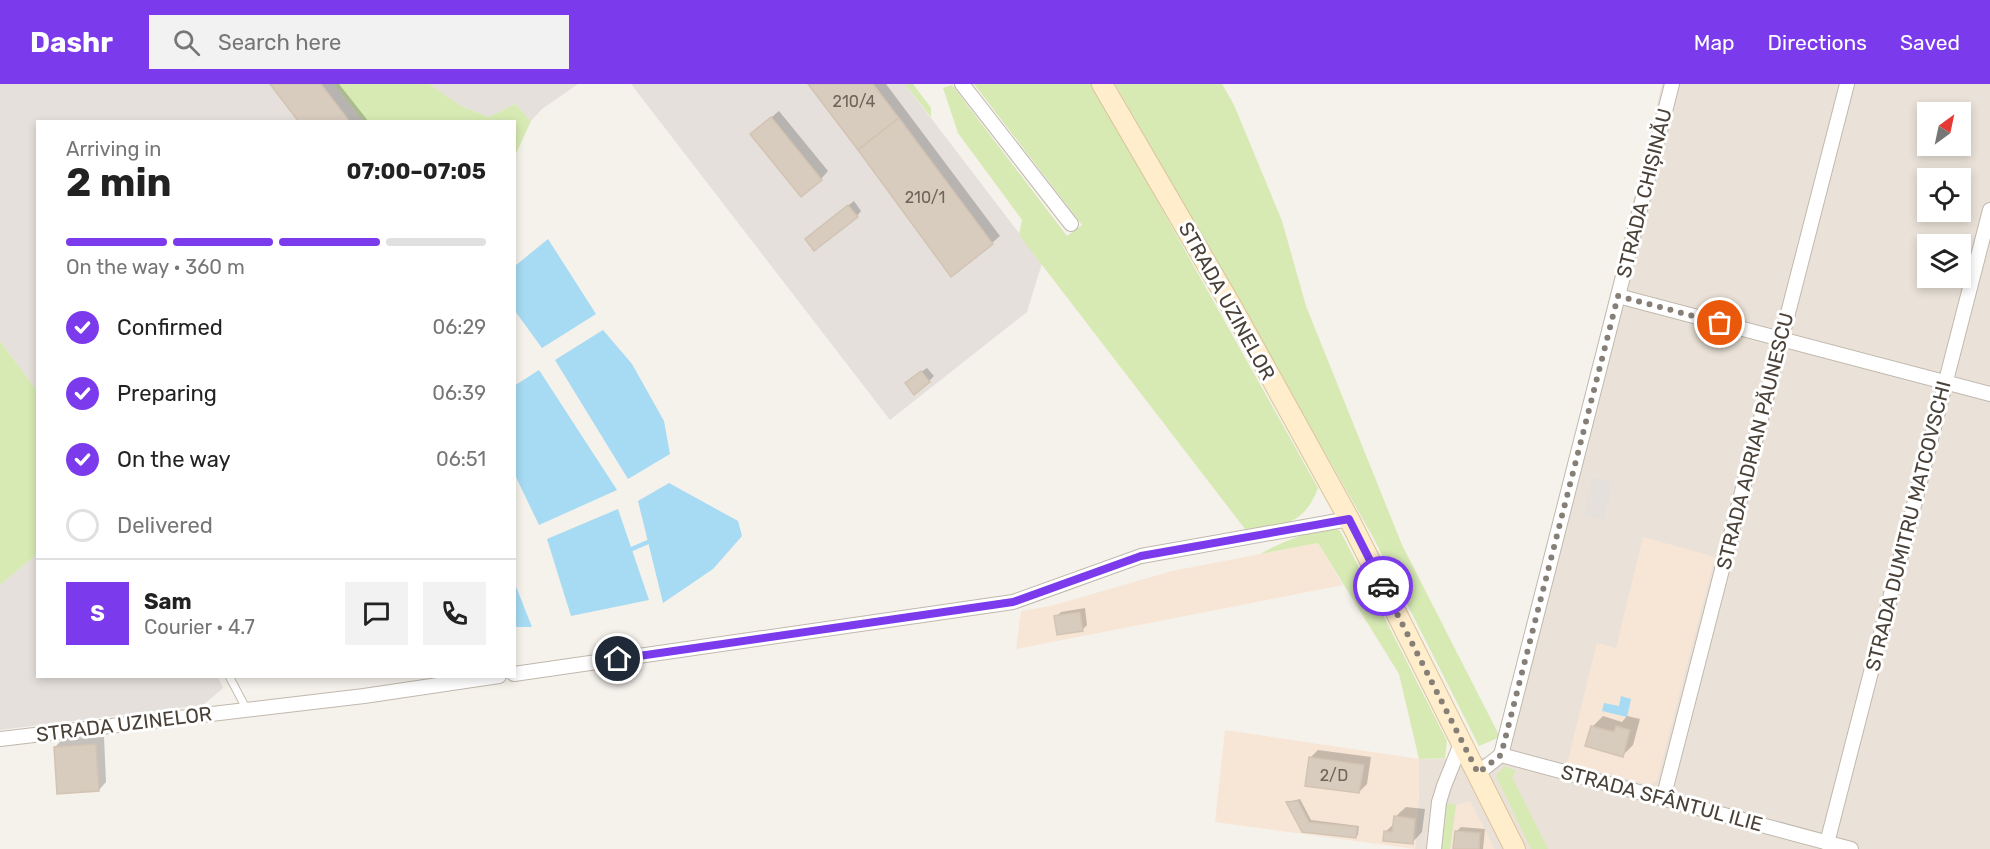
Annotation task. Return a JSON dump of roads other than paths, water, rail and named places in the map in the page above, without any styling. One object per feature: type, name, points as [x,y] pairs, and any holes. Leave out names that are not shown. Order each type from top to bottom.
[{"type":"street","points":[[962,84],[1071,224]]},
{"type":"street","name":"STRADA UZINELOR","points":[[1102,84],[1233,309],[1349,519],[1515,849]]},
{"type":"street","name":"STRADA CHIȘINĂU","points":[[1501,755],[1672,84]]},
{"type":"street","name":"STRADA ADRIAN PĂUNESCU","points":[[1663,799],[1847,84]]},
{"type":"street","name":"STRADA DUMITRU MATCOVSCHI","points":[[1827,843],[1990,210]]},
{"type":"street","points":[[1618,296],[1990,394]]},
{"type":"street","points":[[516,674],[1013,602],[1141,556],[1349,519]]},
{"type":"street","name":"STRADA UZINELOR","points":[[0,739],[364,696],[486,678]]},
{"type":"street","points":[[1434,849],[1439,802],[1462,741]]},
{"type":"street","points":[[1478,773],[1501,755]]},
{"type":"street","name":"STRADA SFÂNTUL ILIE","points":[[1501,755],[1851,849]]},
{"type":"lane","name":"STRADA UZINELOR","points":[[231,678],[247,710]]},
{"type":"water","points":[[548,239],[596,314],[542,348],[516,312],[516,265]]},
{"type":"water","points":[[603,330],[632,364],[664,421],[670,454],[628,479],[555,360]]},
{"type":"water","points":[[539,370],[617,490],[539,525],[516,477],[516,385]]},
{"type":"water","points":[[669,483],[738,521],[742,536],[713,569],[663,603],[638,501]]},
{"type":"water","points":[[618,509],[649,600],[571,616],[547,539]]},
{"type":"water","points":[[516,587],[532,627],[516,627]]},
{"type":"water","points":[[1621,696],[1631,699],[1627,717],[1602,711],[1604,703],[1619,706]]},
{"type":"waterway","points":[[632,549],[648,542]]}]
